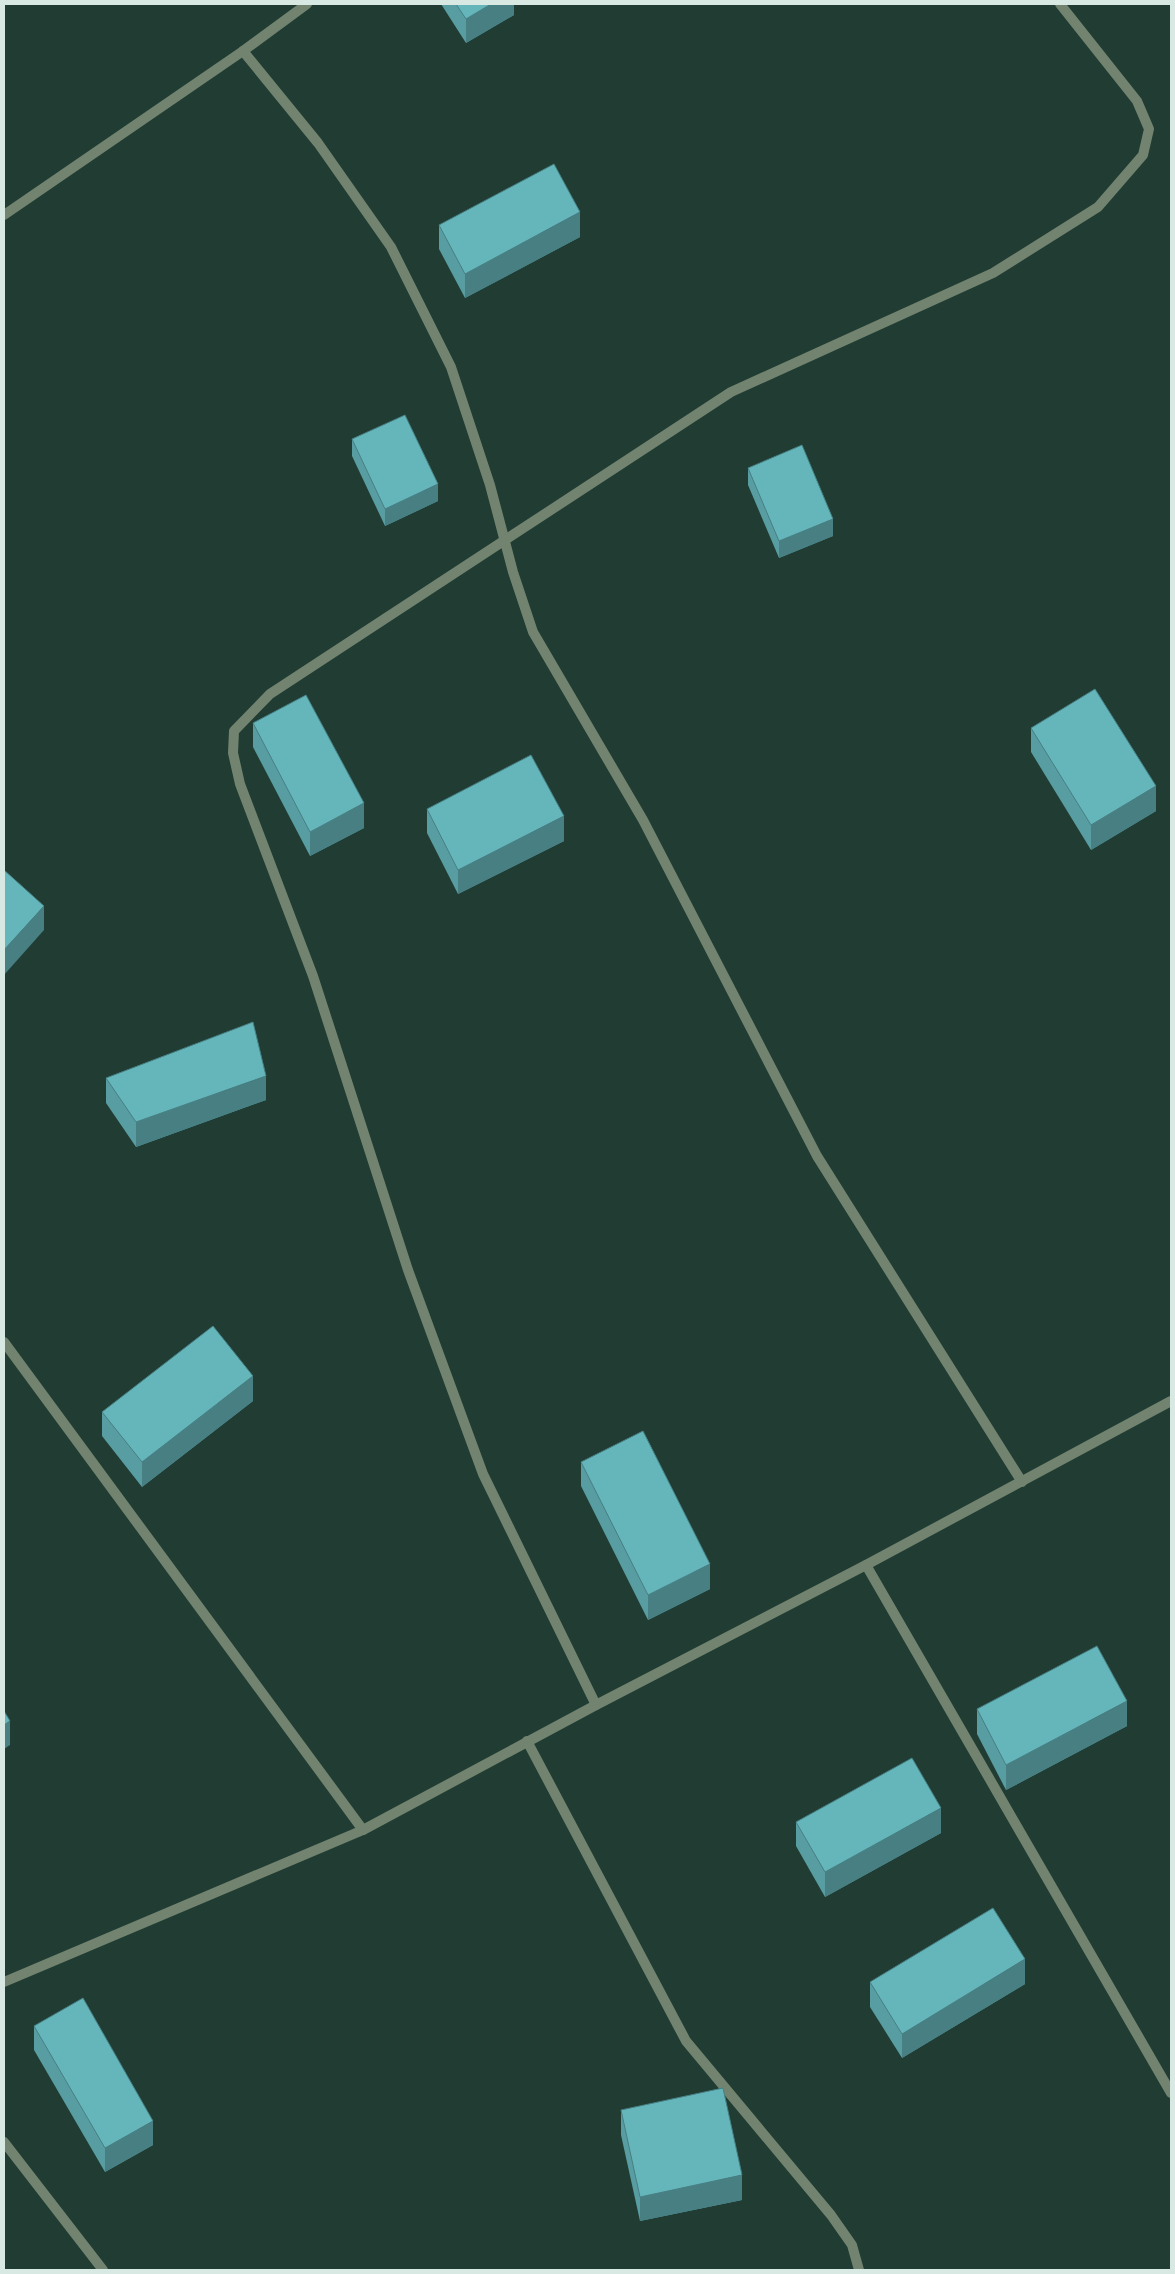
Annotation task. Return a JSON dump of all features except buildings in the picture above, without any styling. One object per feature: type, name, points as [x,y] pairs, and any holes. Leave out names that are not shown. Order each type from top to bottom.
[{"type":"street","points":[[4,215],[243,51],[306,4]]},
{"type":"street","points":[[596,1705],[483,1474],[408,1270],[313,976],[240,784],[233,753],[234,731],[270,694],[504,539],[732,392],[993,273],[1098,207],[1143,154],[1150,129],[1137,101],[1060,4]]},
{"type":"street","points":[[243,51],[318,143],[391,247],[451,367],[490,485],[504,539],[533,632],[643,820],[817,1156],[1022,1482]]},
{"type":"street","points":[[4,1342],[363,1830]]},
{"type":"street","points":[[4,1982],[363,1830],[1171,1402]]},
{"type":"street","points":[[866,1565],[1171,2093]]},
{"type":"street","points":[[527,1742],[686,2041],[831,2215],[852,2245],[859,2270]]},
{"type":"street","points":[[4,2142],[103,2270]]}]
